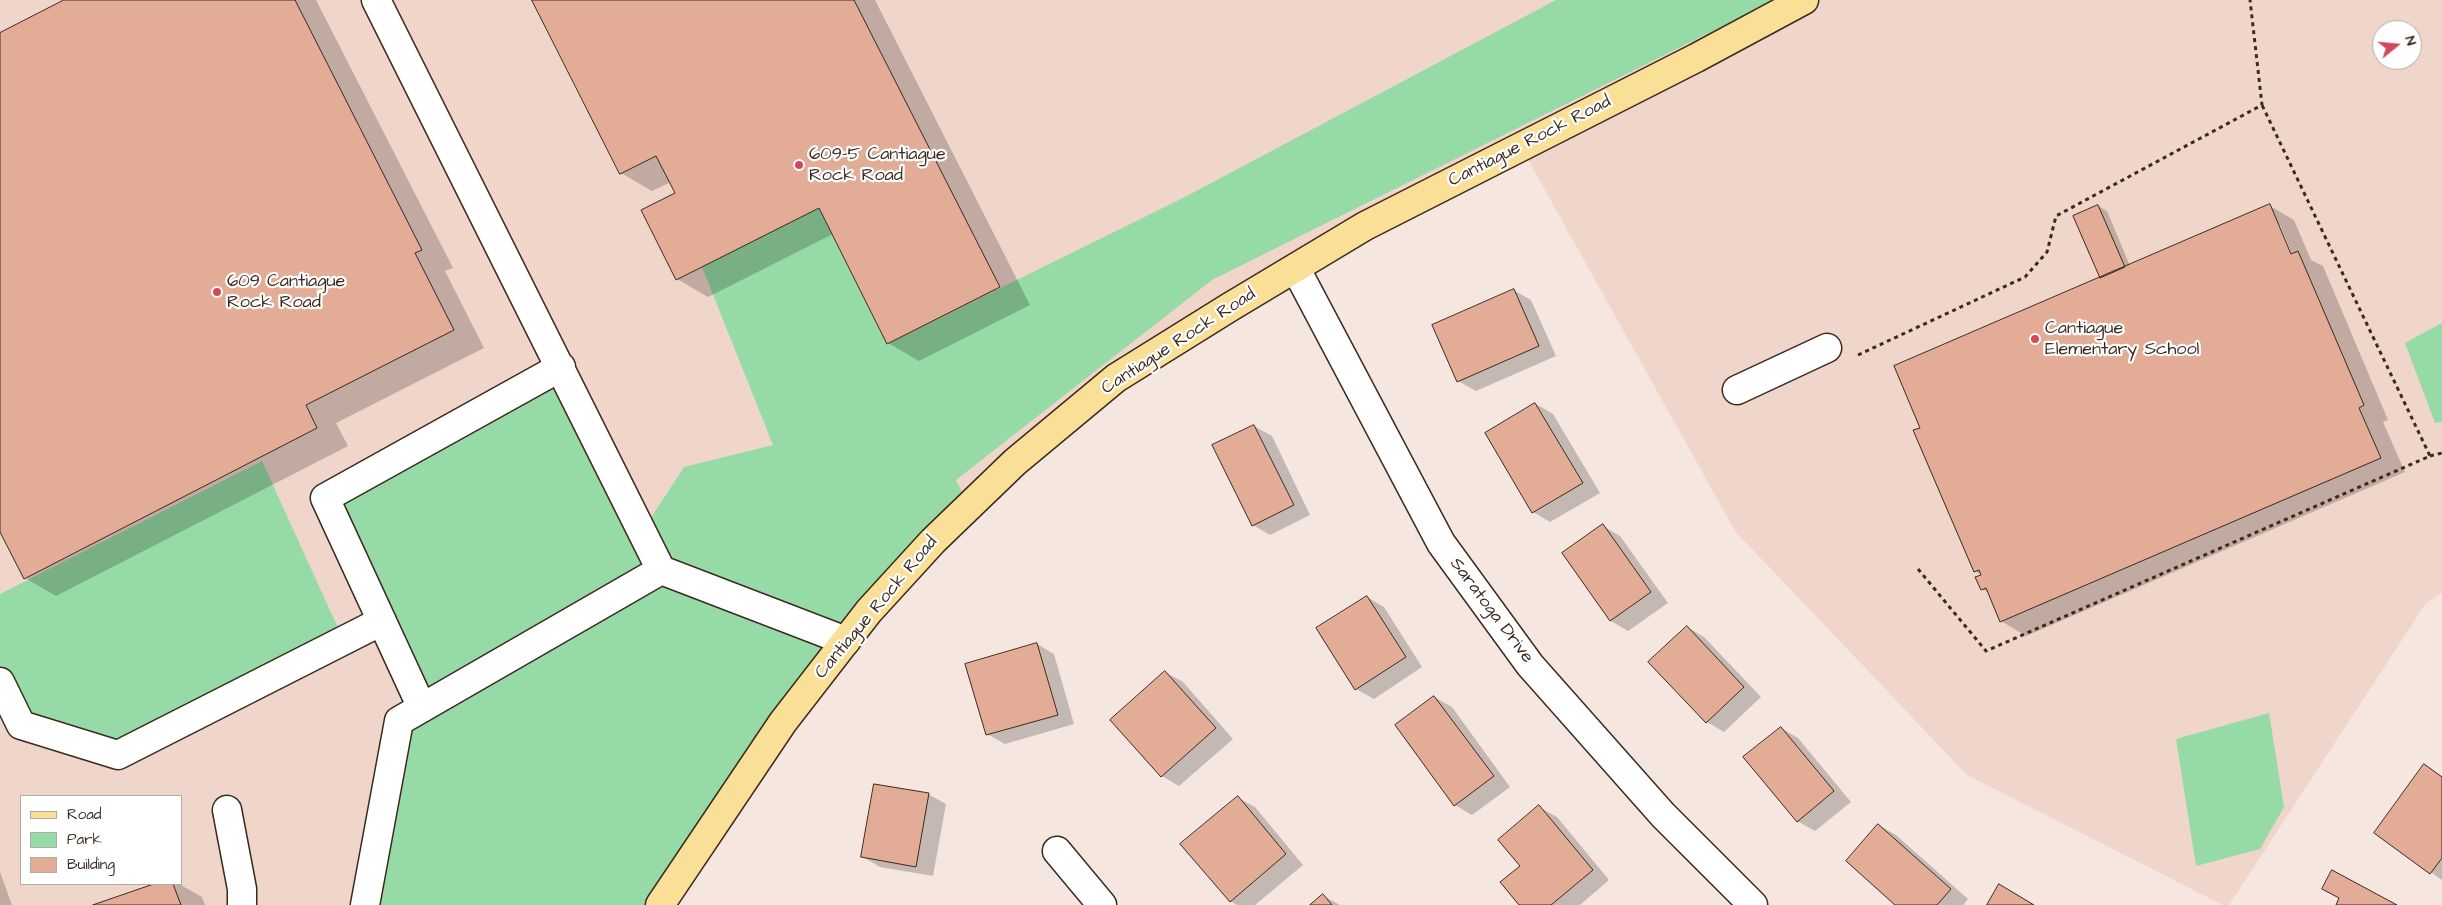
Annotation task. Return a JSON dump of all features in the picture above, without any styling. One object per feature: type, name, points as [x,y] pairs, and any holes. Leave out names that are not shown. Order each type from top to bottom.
[{"type":"main road","name":"Cantiague Rock Road","points":[[660,905],[783,722],[869,611],[933,541],[1014,462],[1116,378],[1230,306],[1296,269],[1365,226],[1696,58],[1804,0]]},
{"type":"street","points":[[376,0],[561,366],[661,570],[846,641]]},
{"type":"street","name":"Saratoga Drive","points":[[1296,269],[1441,543],[1530,664],[1663,815],[1753,905]]},
{"type":"street","points":[[1737,390],[1827,348]]},
{"type":"street","points":[[422,708],[325,498],[561,366]]},
{"type":"street","points":[[365,905],[399,721],[661,570]]},
{"type":"street","points":[[0,682],[21,725],[118,755],[382,622]]},
{"type":"street","points":[[227,810],[242,889],[242,905]]},
{"type":"street","points":[[1057,851],[1102,905]]},
{"type":"path","points":[[2250,0],[2262,105],[2430,456]]},
{"type":"path","points":[[1853,357],[2025,277],[2046,252],[2056,216],[2262,105]]},
{"type":"path","points":[[1918,569],[1986,651],[2430,456],[2442,453]]},
{"type":"shaded area","points":[[0,0],[2442,0],[2442,593],[2426,603],[2229,905],[2223,905],[1967,775],[1735,531],[1521,147],[1116,378],[933,541],[660,905],[0,905]]},
{"type":"green space","points":[[1556,0],[1775,0],[1212,280],[956,480],[969,506],[933,541],[665,905],[365,905],[399,721],[422,708],[325,498],[561,367],[645,527],[684,467],[773,445],[702,267],[819,208],[887,344],[1181,199]]},
{"type":"green space","points":[[2442,323],[2442,422],[2435,423],[2405,343]]},
{"type":"green space","points":[[262,461],[344,641],[118,755],[20,730],[0,686],[0,594]]},
{"type":"green space","points":[[2269,713],[2284,807],[2260,849],[2196,866],[2176,739]]},
{"type":"building","name":"609 Cantiague Rock Road","points":[[64,0],[295,0],[422,250],[415,253],[454,330],[306,405],[317,428],[24,579],[0,532],[0,33]]},
{"type":"building","name":"609-5 Cantiague Rock Road","points":[[532,0],[854,0],[1000,287],[887,344],[819,208],[676,280],[641,210],[675,193],[656,156],[620,174]]},
{"type":"building","points":[[2270,204],[2291,254],[2298,251],[2364,405],[2359,408],[2381,458],[2000,622],[1986,588],[1981,590],[1975,577],[1981,575],[1979,570],[1974,572],[1913,430],[1920,428],[1894,366]]},
{"type":"building","points":[[2098,205],[2125,267],[2100,278],[2073,216]]},
{"type":"building","points":[[1514,289],[1539,346],[1457,382],[1432,325]]},
{"type":"building","points":[[1535,403],[1583,483],[1532,513],[1485,433]]},
{"type":"building","points":[[1254,425],[1294,505],[1252,526],[1212,445]]},
{"type":"building","points":[[1603,524],[1651,592],[1610,621],[1562,553]]},
{"type":"building","points":[[1367,596],[1406,657],[1355,690],[1316,628]]},
{"type":"building","points":[[1687,626],[1744,687],[1706,723],[1648,662]]},
{"type":"building","points":[[1037,643],[1058,715],[986,735],[965,664]]},
{"type":"building","points":[[1165,671],[1216,728],[1161,777],[1110,720]]},
{"type":"building","points":[[1434,696],[1494,776],[1454,806],[1395,725]]},
{"type":"building","points":[[1781,727],[1834,791],[1797,822],[1743,757]]},
{"type":"building","points":[[2424,764],[2442,777],[2442,858],[2430,874],[2374,833]]},
{"type":"building","points":[[874,784],[929,793],[916,867],[861,857]]},
{"type":"building","points":[[1238,796],[1286,854],[1230,902],[1180,844]]},
{"type":"building","points":[[1539,805],[1593,870],[1551,905],[1519,905],[1500,882],[1520,866],[1498,840]]},
{"type":"building","points":[[1878,824],[1951,889],[1937,905],[1895,905],[1846,861]]},
{"type":"building","points":[[2332,870],[2397,905],[2336,905],[2339,898],[2322,889]]},
{"type":"building","points":[[1999,884],[2034,905],[1987,905]]},
{"type":"building","points":[[151,885],[173,885],[181,905],[93,905]]},
{"type":"building","points":[[1323,894],[1332,905],[1310,905]]},
{"type":"place","name":"609-5 Cantiague Rock Road","points":[[799,165]]},
{"type":"place","name":"609 Cantiague Rock Road","points":[[217,292]]},
{"type":"place","name":"Cantiague Elementary School","points":[[2035,339]]}]
